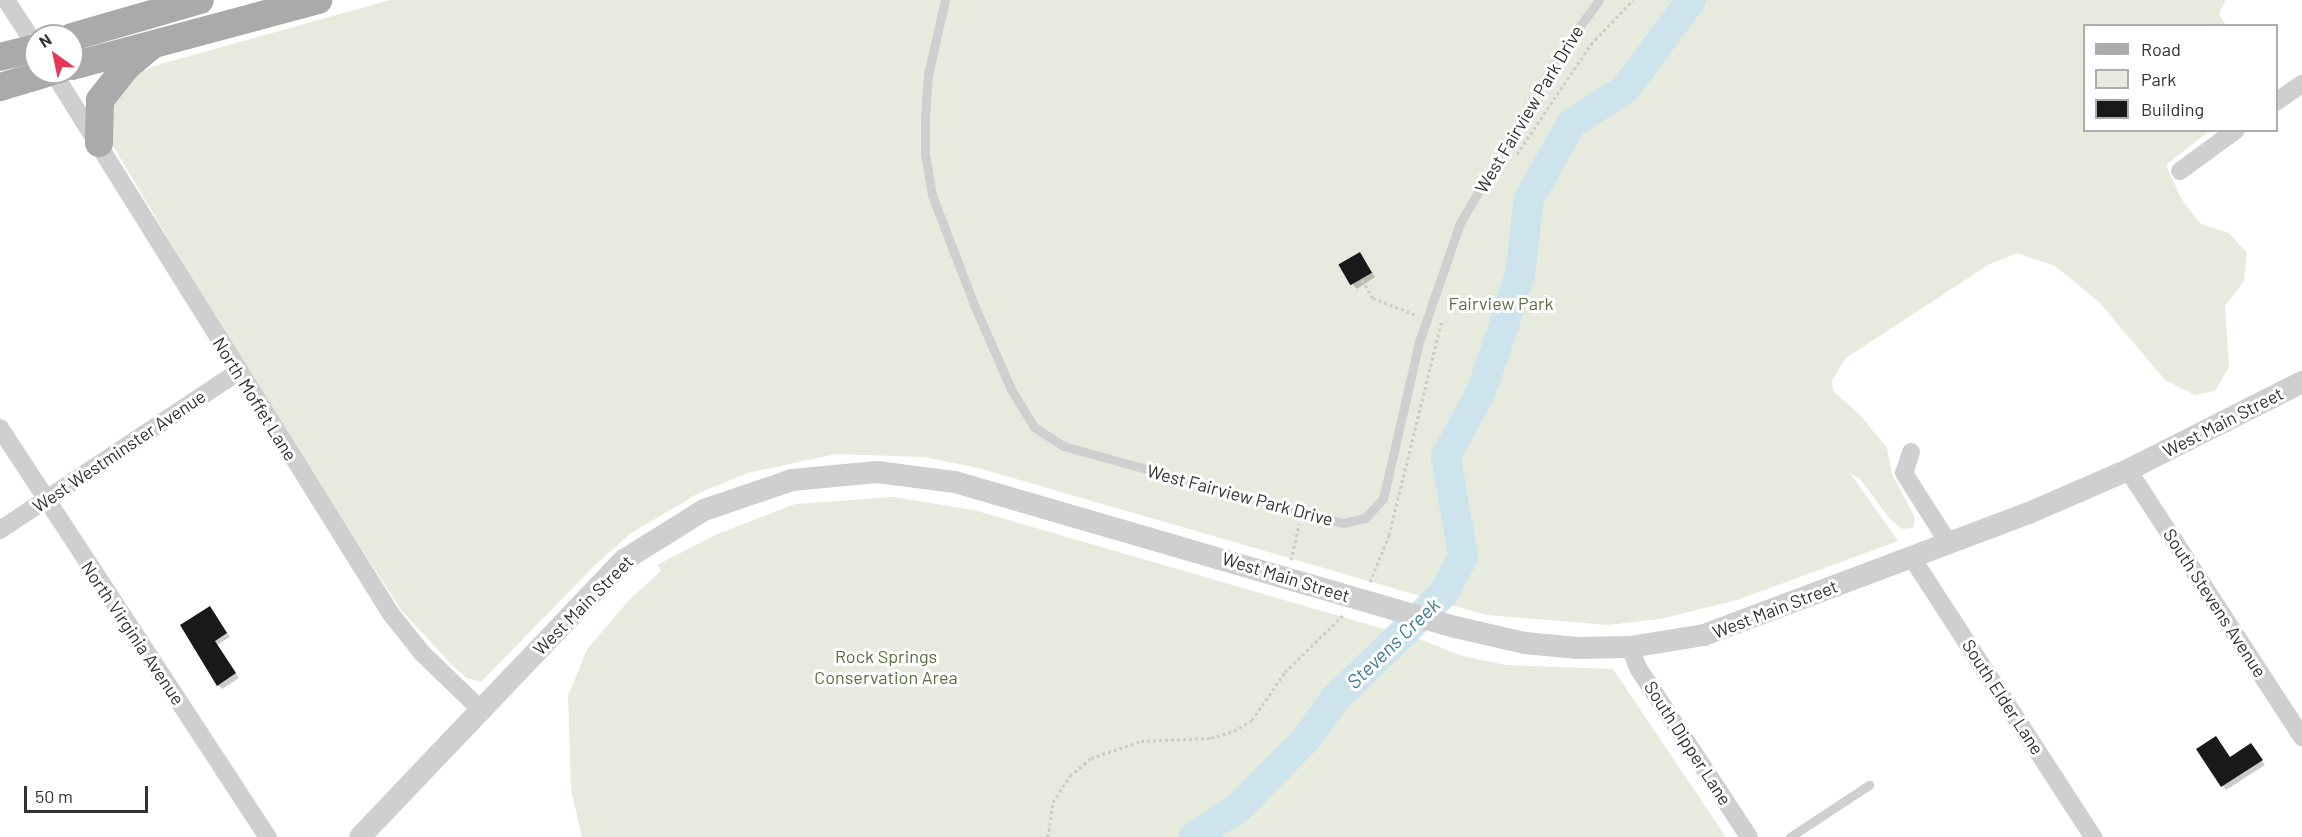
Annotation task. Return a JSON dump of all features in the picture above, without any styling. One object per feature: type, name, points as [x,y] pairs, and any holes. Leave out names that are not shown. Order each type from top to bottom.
[{"type":"main road","points":[[84,34],[200,0]]},
{"type":"main road","points":[[84,63],[318,0]]},
{"type":"main road","points":[[99,143],[100,100],[126,67],[153,44]]},
{"type":"main road","points":[[0,57],[24,50]]},
{"type":"main road","points":[[0,87],[24,80]]},
{"type":"street","points":[[6,0],[24,28]]},
{"type":"street","name":"North Moffet Lane","points":[[60,84],[99,143],[238,372],[391,614],[422,653],[480,709]]},
{"type":"street","points":[[2278,101],[2302,84]]},
{"type":"street","points":[[2180,171],[2233,132]]},
{"type":"street","name":"West Westminster Avenue","points":[[0,530],[238,372]]},
{"type":"street","name":"West Main Street","points":[[360,837],[624,560],[704,510],[792,480],[877,472],[955,482],[1455,627],[1525,643],[1630,647],[1704,635],[1949,544],[2127,470],[2302,382]]},
{"type":"street","name":"North Virginia Avenue","points":[[0,428],[45,500],[268,837]]},
{"type":"street","points":[[1911,452],[1904,473],[1949,544]]},
{"type":"street","name":"South Stevens Avenue","points":[[2127,470],[2302,737]]},
{"type":"street","name":"South Elder Lane","points":[[1912,558],[2093,837]]},
{"type":"street","name":"South Dipper Lane","points":[[1630,647],[1638,668],[1749,837]]},
{"type":"lane","name":"West Fairview Park Drive","points":[[945,0],[928,75],[925,114],[925,154],[932,195],[975,308],[1011,389],[1034,427],[1063,446],[1302,513],[1354,522],[1375,510],[1383,499],[1426,319],[1460,223],[1558,56],[1599,0]]},
{"type":"lane","points":[[1790,837],[1869,785]]},
{"type":"path","points":[[1515,158],[1570,72],[1633,0]]},
{"type":"path","points":[[1362,279],[1373,298],[1426,319]]},
{"type":"path","points":[[1365,588],[1377,573],[1389,536],[1442,317]]},
{"type":"path","points":[[1291,560],[1302,513]]},
{"type":"path","points":[[1048,837],[1053,802],[1070,776],[1091,758],[1141,741],[1211,738],[1234,731],[1252,720],[1285,672],[1347,612]]},
{"type":"green space","name":"Fairview Park","points":[[390,0],[2226,0],[2219,14],[2225,24],[2083,24],[2083,132],[2208,132],[2166,165],[2182,200],[2201,224],[2229,233],[2247,253],[2244,281],[2225,306],[2229,367],[2215,391],[2195,395],[2165,380],[2099,302],[2055,266],[2017,253],[1988,265],[1846,358],[1832,380],[1833,391],[1860,415],[1887,448],[1892,474],[1915,518],[1913,528],[1902,529],[1888,517],[1861,480],[1850,473],[1898,541],[1737,600],[1660,619],[1608,625],[1486,615],[978,468],[924,457],[836,454],[748,473],[699,493],[630,534],[596,564],[481,682],[467,678],[455,668],[401,610],[252,379],[110,141],[108,104],[134,75],[157,65]]},
{"type":"green space","name":"Rock Springs Conservation Area","points":[[893,497],[974,510],[1422,640],[1462,656],[1506,665],[1613,669],[1726,837],[582,837],[571,789],[568,696],[587,649],[631,598],[661,571],[657,565],[715,535],[795,504]]},
{"type":"building","points":[[1360,252],[1372,273],[1350,285],[1338,264]]},
{"type":"building","points":[[210,606],[227,633],[215,641],[236,673],[217,686],[180,625]]},
{"type":"building","points":[[2216,736],[2230,757],[2251,743],[2263,760],[2221,787],[2196,749]]},
{"type":"waterway","name":"Stevens Creek","points":[[1194,837],[1238,808],[1307,738],[1334,700],[1444,593],[1463,557],[1446,456],[1481,392],[1504,325],[1520,274],[1529,199],[1571,124],[1625,89],[1691,0]]}]
